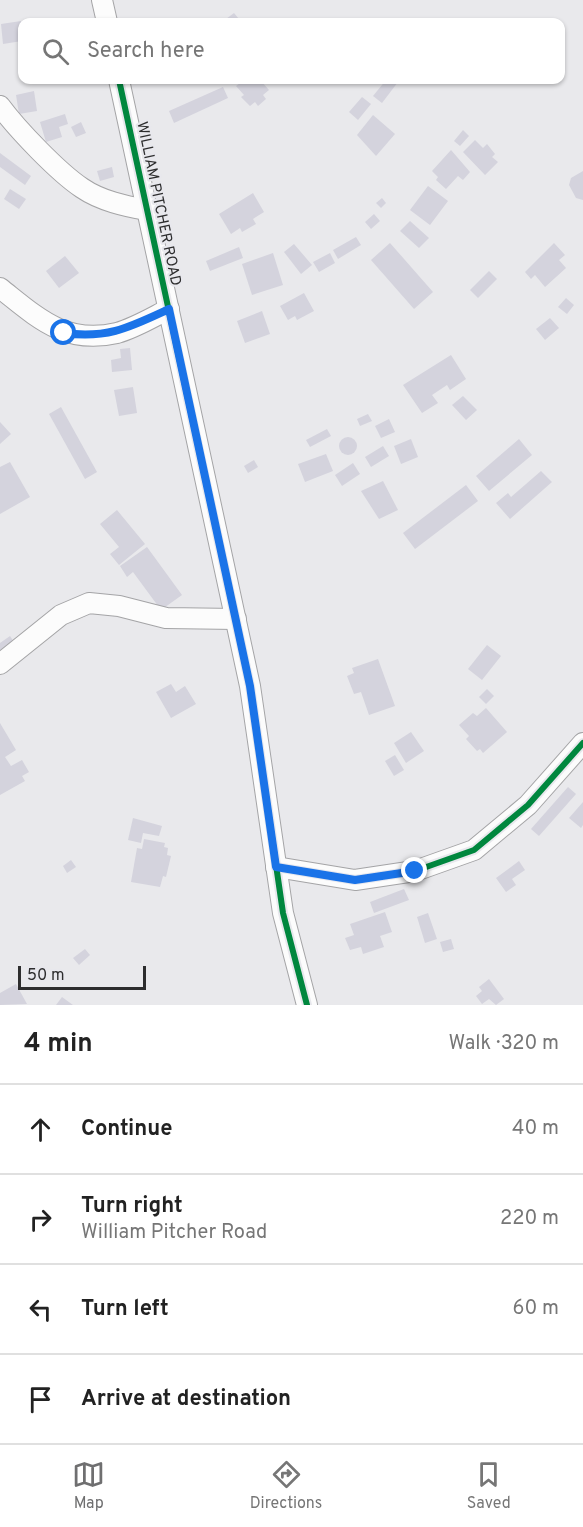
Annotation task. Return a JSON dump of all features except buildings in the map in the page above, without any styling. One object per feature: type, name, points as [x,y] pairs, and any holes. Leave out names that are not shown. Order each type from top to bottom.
[{"type":"street","points":[[102,0],[106,18]]},
{"type":"street","name":"WILLIAM PITCHER ROAD","points":[[120,84],[250,686],[283,913],[307,1005]]},
{"type":"street","points":[[0,106],[14,125],[82,188],[119,205],[147,210]]},
{"type":"street","points":[[0,288],[41,321],[64,333],[89,336],[119,332],[169,309]]},
{"type":"street","points":[[0,664],[61,615],[89,603],[119,606],[166,618],[236,619]]},
{"type":"street","points":[[276,867],[355,880],[415,871],[474,850],[528,805],[583,743]]},
{"type":"cycle path","points":[[120,84],[250,686],[283,913],[307,1005]]},
{"type":"cycle path","points":[[276,867],[355,880],[415,871],[474,850],[528,805],[583,743]]},
{"type":"route","points":[[64,333],[89,336],[119,332],[169,309],[250,686],[276,867],[355,880],[415,871]]}]
